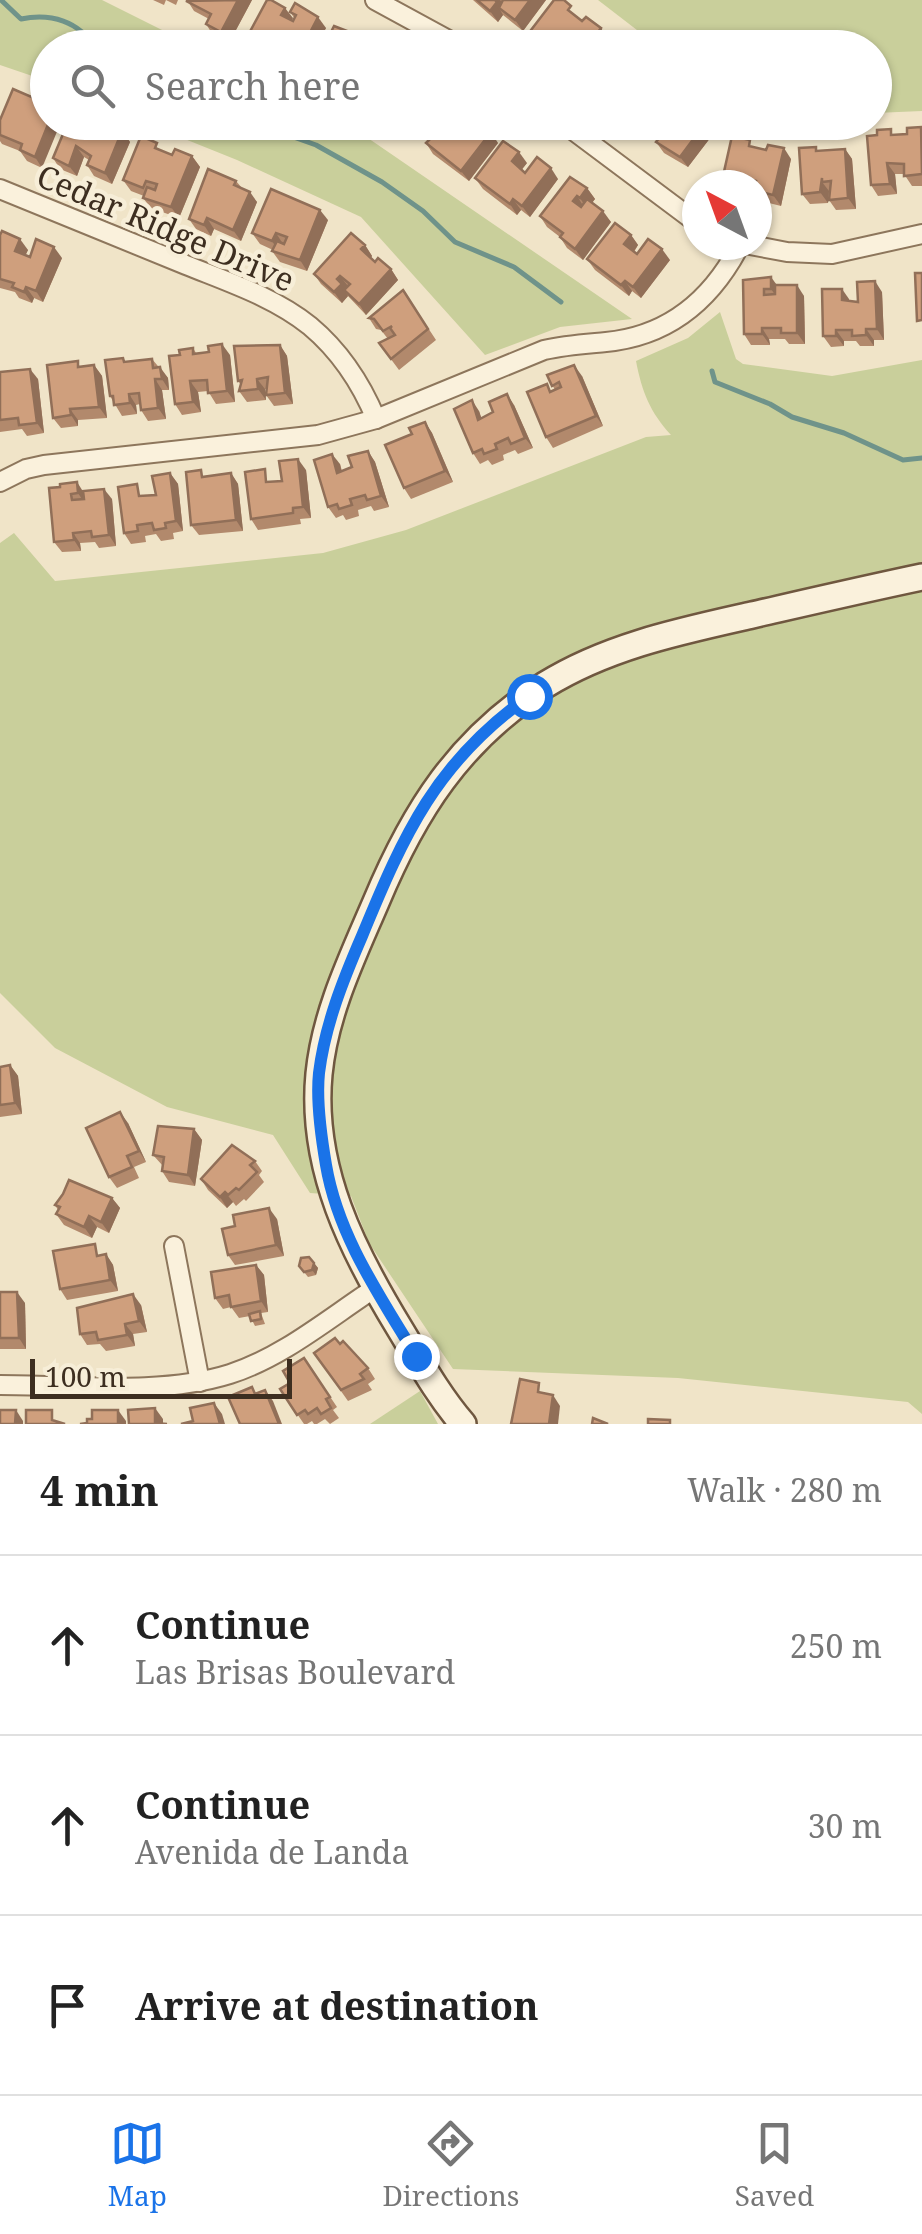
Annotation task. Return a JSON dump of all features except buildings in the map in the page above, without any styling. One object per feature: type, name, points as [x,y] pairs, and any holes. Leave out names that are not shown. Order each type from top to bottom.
[{"type":"street","points":[[375,0],[430,30]]},
{"type":"street","points":[[586,140],[682,212]]},
{"type":"street","name":"Cedar Ridge Drive","points":[[0,189],[284,308],[311,327],[350,368],[376,419]]},
{"type":"street","points":[[772,249],[832,254],[922,234]]},
{"type":"street","points":[[0,482],[44,465],[318,436],[376,419],[544,350],[623,339],[668,324],[710,292],[730,260]]},
{"type":"street","points":[[462,1424],[436,1391],[351,1244],[328,1174],[319,1075],[331,1014],[392,860],[430,794],[486,731],[546,684],[583,664],[670,634],[922,577]]},
{"type":"street","points":[[174,1246],[200,1382]]},
{"type":"street","points":[[0,1385],[170,1386],[200,1382],[263,1360],[375,1288]]},
{"type":"green space","points":[[0,0],[102,0],[162,30],[30,30],[30,75],[0,65]]},
{"type":"green space","points":[[598,0],[922,0],[922,111],[892,112],[892,30],[637,30]]},
{"type":"green space","points":[[187,140],[371,140],[632,319],[560,327],[485,355],[361,217]]},
{"type":"green space","points":[[720,312],[736,359],[743,364],[832,376],[922,360],[922,1414],[908,1402],[678,1378],[453,1369],[369,1243],[351,1196],[310,1193],[273,1135],[167,1107],[55,1048],[0,993],[0,543],[14,533],[55,581],[323,553],[406,530],[646,437],[671,435],[648,401],[636,361],[688,338]]},
{"type":"green space","points":[[420,1391],[438,1424],[370,1424]]},
{"type":"waterway","points":[[1,0],[21,19],[53,18],[80,30]]},
{"type":"waterway","points":[[302,140],[382,182],[423,211],[455,242],[514,267],[561,302]]},
{"type":"waterway","points":[[712,371],[715,382],[792,417],[844,433],[903,460],[922,458]]},
{"type":"route","points":[[416,1356],[368,1277],[337,1208],[325,1163],[319,1075],[331,1014],[344,974],[408,829],[456,761],[529,696]]}]
